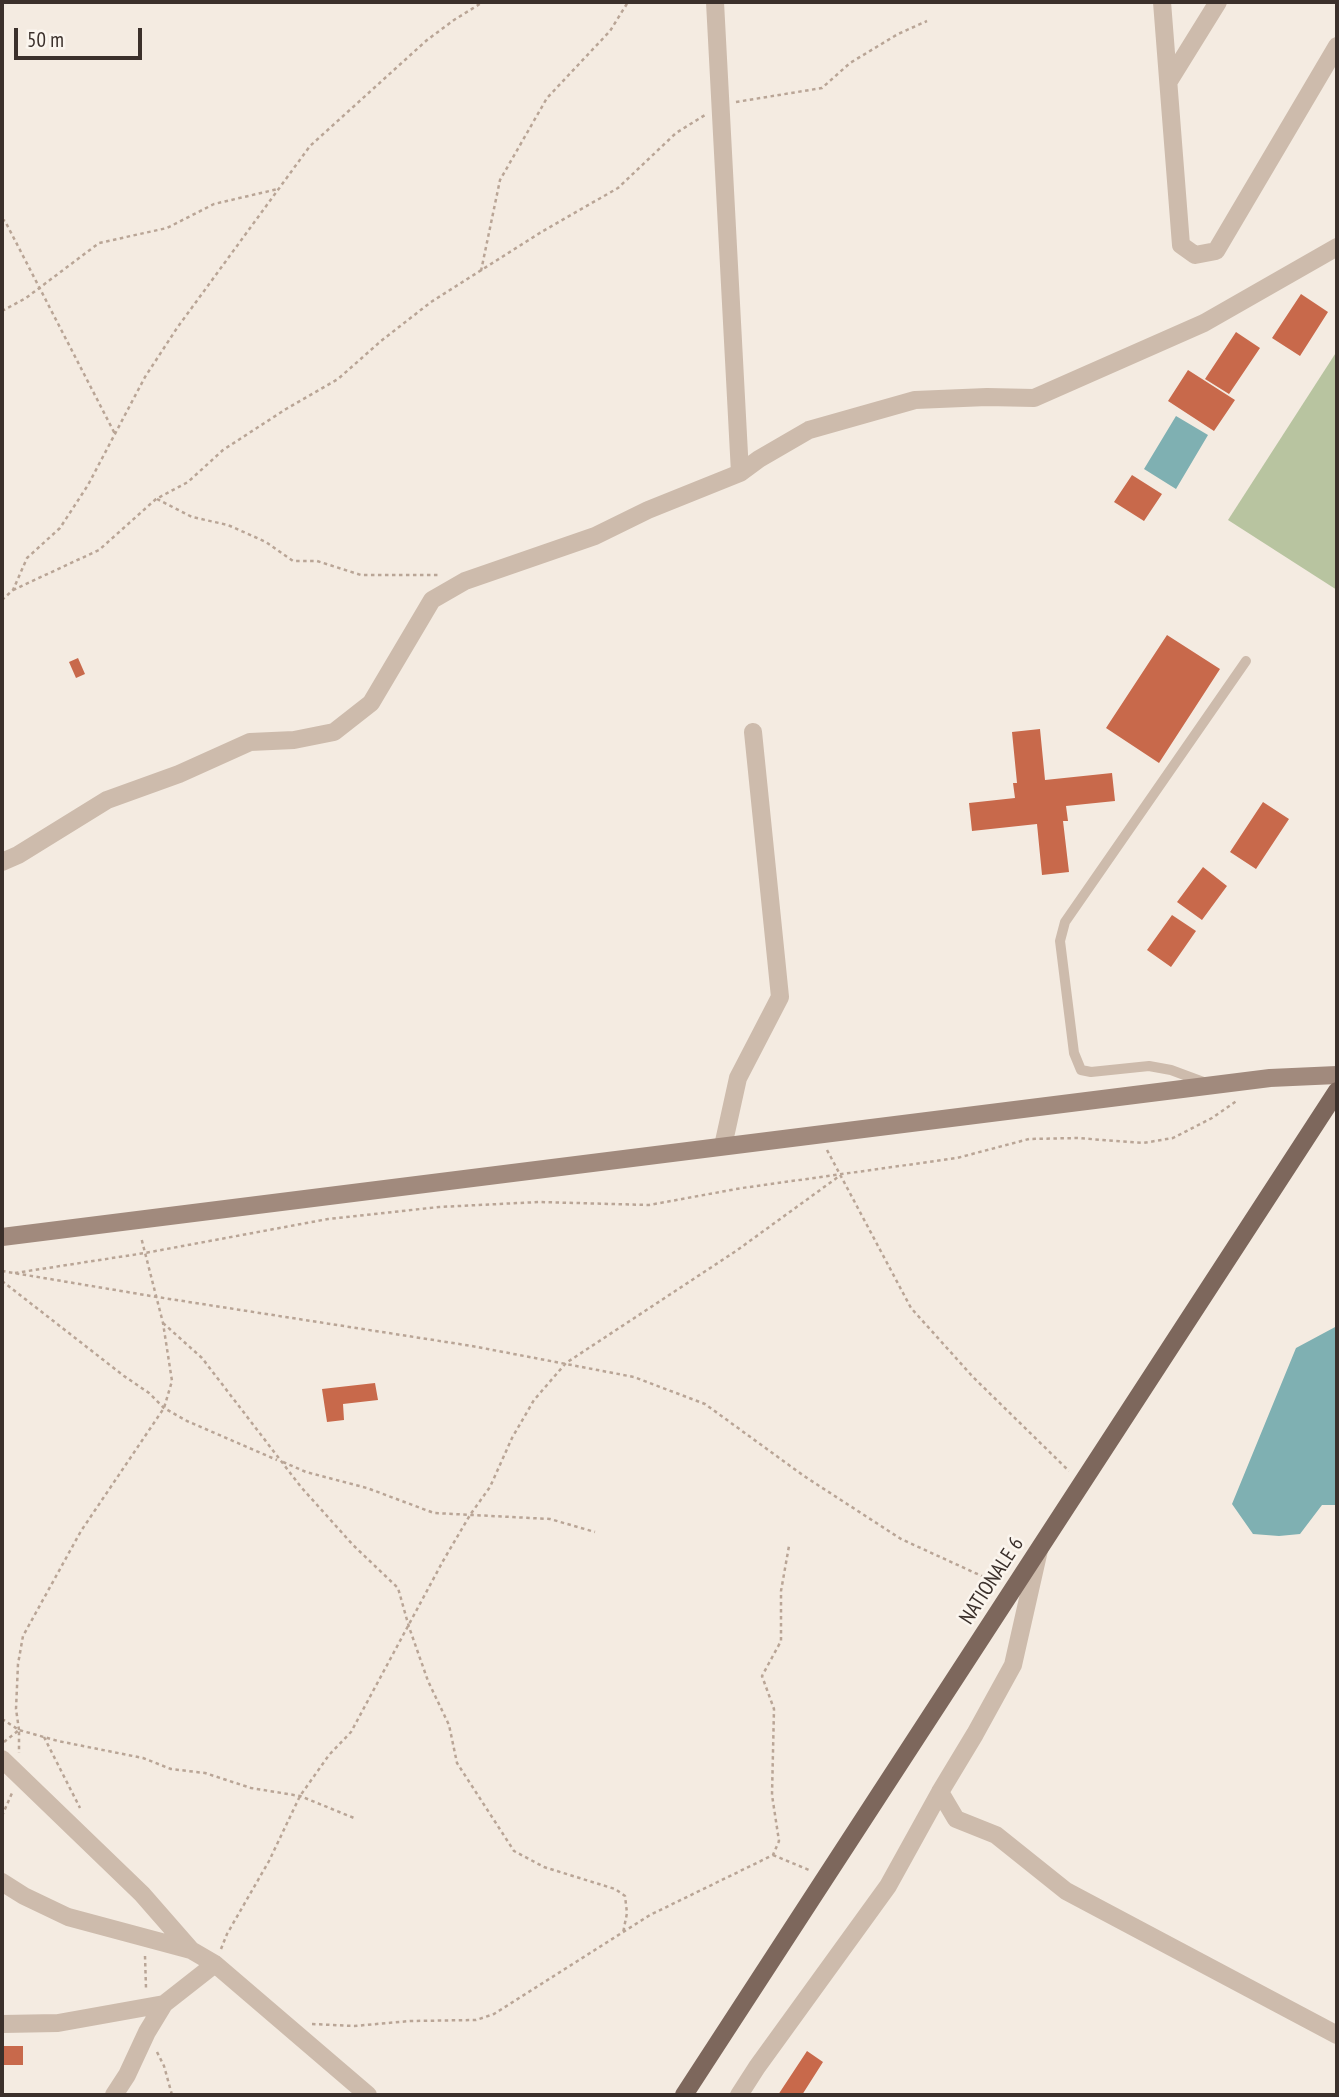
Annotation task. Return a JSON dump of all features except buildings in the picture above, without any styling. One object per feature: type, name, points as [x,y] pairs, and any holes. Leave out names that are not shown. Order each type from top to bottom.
[{"type":"main road","points":[[2,1237],[1270,1078],[1337,1075]]},
{"type":"main road","name":"NATIONALE 6","points":[[684,2095],[1337,1091]]},
{"type":"street","points":[[715,2],[740,473]]},
{"type":"street","points":[[1162,2],[1181,245],[1195,255],[1216,251],[1337,46]]},
{"type":"street","points":[[1168,81],[1218,2]]},
{"type":"street","points":[[2,862],[18,855],[107,800],[179,774],[250,742],[294,740],[334,732],[371,703],[432,600],[465,581],[595,536],[648,510],[740,473],[809,430],[915,400],[1034,398],[1204,323],[1337,247]]},
{"type":"street","points":[[723,1146],[738,1078],[780,997],[753,732]]},
{"type":"street","points":[[739,2095],[888,1886],[1013,1665],[1039,1550]]},
{"type":"street","points":[[2,1759],[142,1894],[191,1950],[215,1964],[368,2095]]},
{"type":"street","points":[[940,1792],[956,1819],[996,1835],[1066,1891],[1337,2035]]},
{"type":"street","points":[[2,1882],[68,1917],[191,1950]]},
{"type":"street","points":[[114,2095],[164,2004],[215,1964]]},
{"type":"street","points":[[2,2024],[58,2023],[164,2004]]},
{"type":"lane","points":[[1212,1086],[1171,1070],[1149,1066],[1091,1072],[1081,1070],[1073,1053],[1060,941],[1065,922],[1246,661]]},
{"type":"path","points":[[13,590],[27,558],[60,528],[88,485],[145,377],[177,328],[310,146],[427,40],[484,2]]},
{"type":"path","points":[[481,271],[500,180],[548,98],[610,31],[628,2]]},
{"type":"path","points":[[2,600],[13,590],[99,550],[156,499],[188,482],[223,450],[286,408],[338,379],[431,302],[618,188],[676,133],[720,106],[822,88],[850,63],[898,34],[927,21]]},
{"type":"path","points":[[2,311],[39,289],[99,243],[166,228],[214,204],[278,189]]},
{"type":"path","points":[[2,219],[115,434]]},
{"type":"path","points":[[156,499],[192,517],[228,525],[266,542],[293,561],[317,561],[361,575],[451,575],[465,581]]},
{"type":"path","points":[[15,1273],[145,1253],[328,1219],[439,1207],[539,1202],[649,1205],[742,1188],[957,1158],[1029,1139],[1077,1138],[1143,1143],[1173,1138],[1212,1118],[1247,1094]]},
{"type":"path","points":[[819,1135],[911,1308],[973,1377],[1082,1483]]},
{"type":"path","points":[[215,1964],[227,1934],[269,1861],[300,1796],[329,1755],[351,1732],[470,1515],[490,1487],[512,1438],[534,1400],[566,1363],[736,1251],[840,1175]]},
{"type":"path","points":[[19,1730],[16,1709],[18,1664],[23,1636],[81,1531],[164,1408],[172,1381],[163,1323],[136,1220]]},
{"type":"path","points":[[2,1271],[472,1346],[634,1377],[705,1404],[804,1476],[901,1539],[1014,1590]]},
{"type":"path","points":[[2,1282],[149,1393],[164,1408],[187,1421],[306,1472],[367,1488],[434,1513],[550,1519],[595,1532]]},
{"type":"path","points":[[163,1323],[202,1358],[301,1487],[353,1545],[398,1588],[408,1627],[428,1681],[449,1725],[457,1763],[514,1851],[544,1867],[615,1889],[625,1896],[627,1913],[623,1933]]},
{"type":"path","points":[[284,2023],[354,2026],[410,2021],[476,2020],[494,2014],[679,1900],[773,1855],[779,1841],[772,1795],[774,1709],[762,1676],[781,1641],[781,1591],[789,1546]]},
{"type":"path","points":[[2,1719],[19,1730],[44,1737],[143,1758],[171,1769],[205,1773],[251,1788],[300,1796],[354,1818]]},
{"type":"path","points":[[44,1737],[81,1810]]},
{"type":"path","points":[[773,1855],[826,1877]]},
{"type":"green space","points":[[1337,351],[1337,590],[1228,520]]},
{"type":"water","points":[[1176,416],[1208,435],[1176,489],[1144,469]]},
{"type":"water","points":[[1337,1326],[1337,1505],[1322,1505],[1300,1534],[1253,1534],[1232,1504],[1296,1348]]}]
